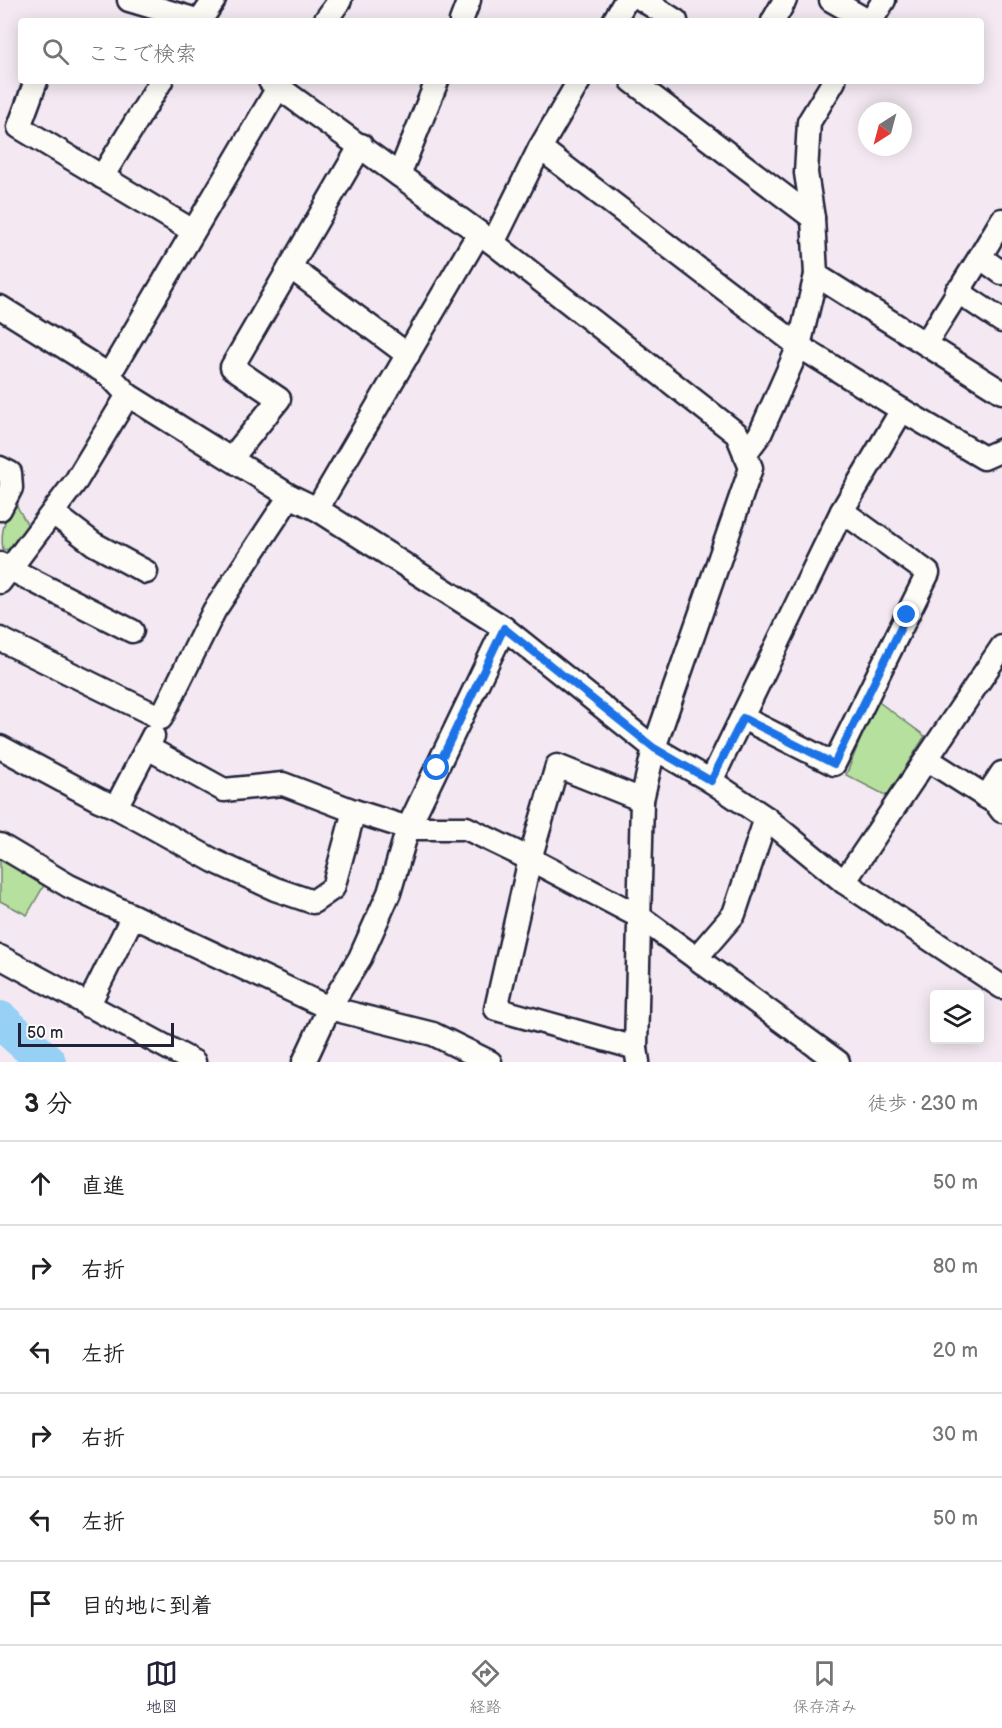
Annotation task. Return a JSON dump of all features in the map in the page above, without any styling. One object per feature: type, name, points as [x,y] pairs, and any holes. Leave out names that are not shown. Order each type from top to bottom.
[{"type":"street","points":[[129,0],[190,18]]},
{"type":"street","points":[[202,18],[214,0]]},
{"type":"street","points":[[327,18],[340,0]]},
{"type":"street","points":[[462,18],[469,0]]},
{"type":"street","points":[[616,18],[626,0]]},
{"type":"street","points":[[643,0],[671,18]]},
{"type":"street","points":[[774,18],[785,0]]},
{"type":"street","points":[[831,0],[864,18]]},
{"type":"street","points":[[872,18],[884,0]]},
{"type":"street","points":[[35,84],[19,127],[193,231]]},
{"type":"street","points":[[102,177],[159,84]]},
{"type":"street","points":[[109,375],[276,84]]},
{"type":"street","points":[[278,84],[486,238],[737,434],[751,468],[654,748],[642,800],[637,1055],[496,1009],[530,859],[557,766],[642,800]]},
{"type":"street","points":[[399,175],[436,84]]},
{"type":"street","points":[[317,509],[408,355],[486,238],[577,84]]},
{"type":"street","points":[[636,84],[813,218]]},
{"type":"street","points":[[745,454],[760,434],[799,346],[816,274],[813,218],[806,173],[809,122],[832,84]]},
{"type":"street","points":[[231,459],[279,399],[232,367],[361,145]]},
{"type":"street","points":[[540,148],[799,346],[984,458],[1002,450]]},
{"type":"street","points":[[926,344],[1002,220]]},
{"type":"street","points":[[980,257],[1002,273]]},
{"type":"street","points":[[290,267],[408,355]]},
{"type":"street","points":[[816,274],[1002,392]]},
{"type":"street","points":[[957,291],[1002,321]]},
{"type":"street","points":[[0,307],[109,375],[128,395],[290,496],[317,509],[504,628],[654,748],[711,781],[766,818],[844,882],[1002,987]]},
{"type":"street","points":[[128,395],[76,481],[53,513],[3,572],[132,631]]},
{"type":"street","points":[[711,781],[842,511],[902,410]]},
{"type":"street","points":[[0,468],[10,473],[11,488],[0,509]]},
{"type":"street","points":[[116,807],[148,748],[214,611],[290,496]]},
{"type":"street","points":[[743,718],[834,764],[928,573],[842,511]]},
{"type":"street","points":[[53,513],[94,544],[146,572]]},
{"type":"street","points":[[304,1062],[329,1008],[360,958],[389,893],[408,828],[504,628]]},
{"type":"street","points":[[0,639],[161,718]]},
{"type":"street","points":[[844,882],[1002,647]]},
{"type":"street","points":[[0,747],[214,861],[275,889],[313,902],[333,888],[354,811]]},
{"type":"street","points":[[148,748],[224,790],[283,784],[354,811],[408,828],[466,828],[640,917],[838,1062]]},
{"type":"street","points":[[927,759],[994,804],[1002,773]]},
{"type":"street","points":[[696,958],[734,914],[766,818]]},
{"type":"street","points":[[0,845],[69,886],[329,1008],[433,1035],[490,1062]]},
{"type":"street","points":[[87,1006],[133,916]]},
{"type":"street","points":[[0,957],[194,1062]]},
{"type":"green space","points":[[15,503],[30,529],[17,548],[3,550],[4,525]]},
{"type":"green space","points":[[876,700],[925,736],[887,796],[846,775]]},
{"type":"green space","points":[[0,856],[46,882],[27,915],[0,901]]},
{"type":"waterway","points":[[0,1020],[47,1062]]},
{"type":"route","points":[[437,768],[504,628],[654,748],[711,781],[743,718],[834,764],[907,615]]}]
